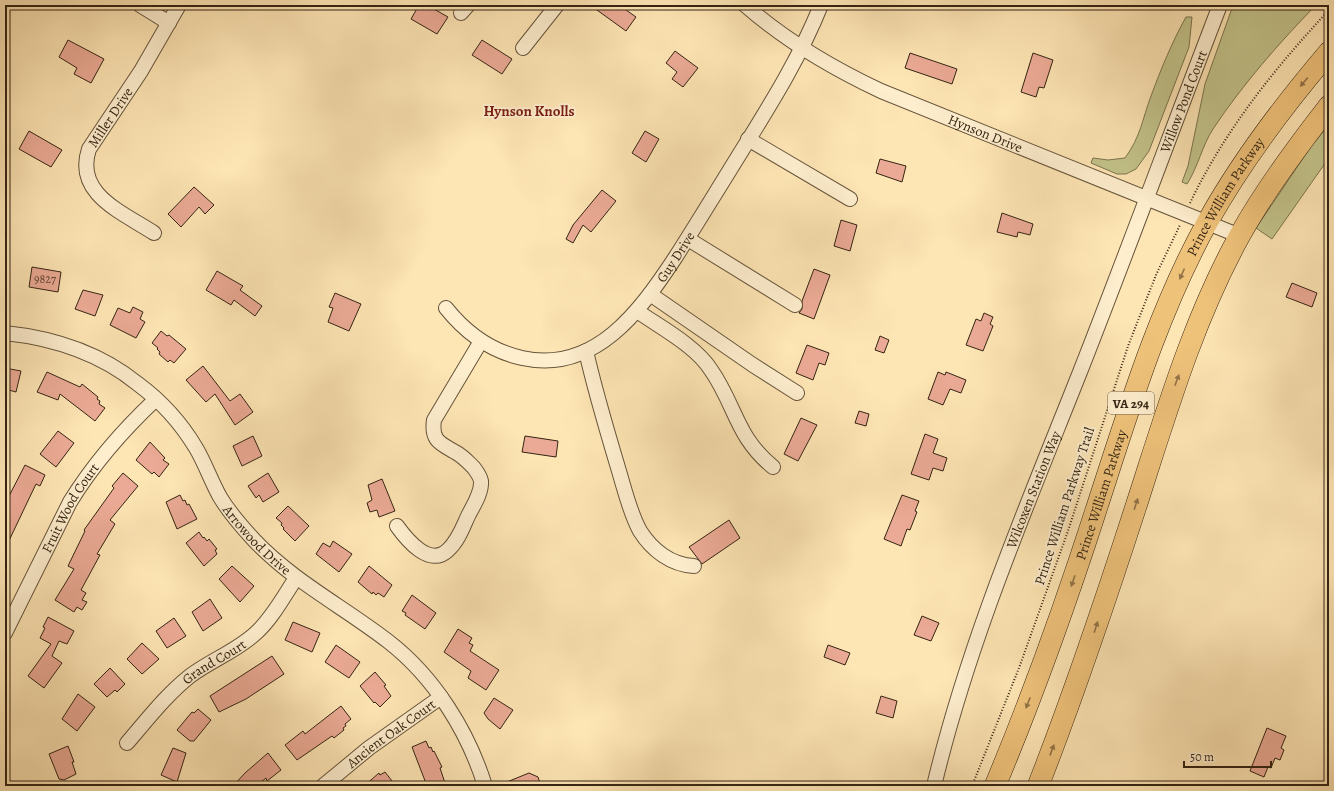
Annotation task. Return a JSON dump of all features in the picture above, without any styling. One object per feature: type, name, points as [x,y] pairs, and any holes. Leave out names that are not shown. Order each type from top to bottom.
[{"type":"highway","name":"Prince William Parkway","points":[[995,786],[1048,652],[1141,374],[1162,319],[1207,222],[1232,180],[1264,132],[1329,52]]},
{"type":"highway","name":"VA 294","points":[[1038,786],[1085,658],[1179,376],[1204,310],[1240,236],[1282,168],[1329,106]]},
{"type":"street","points":[[140,5],[169,23]]},
{"type":"street","name":"Miller Drive","points":[[154,233],[98,195],[87,178],[86,158],[88,148],[141,71],[179,5]]},
{"type":"street","points":[[523,48],[557,5]]},
{"type":"street","name":"Hynson Drive","points":[[744,5],[802,49],[846,75],[881,91],[1240,236]]},
{"type":"street","name":"Guy Drive","points":[[446,308],[468,332],[481,341],[506,354],[528,359],[556,360],[586,351],[609,338],[637,311],[688,239],[802,49],[822,5]]},
{"type":"street","name":"Willow Pond Court","points":[[1147,198],[1220,5]]},
{"type":"street","points":[[748,139],[850,200]]},
{"type":"street","name":"Wilcoxen Station Way","points":[[934,786],[967,666],[1000,574],[1147,198]]},
{"type":"street","points":[[688,239],[794,304]]},
{"type":"street","points":[[650,294],[753,365],[797,392]]},
{"type":"street","points":[[637,311],[702,358],[715,377],[741,431],[752,446],[774,467]]},
{"type":"street","name":"Arrowood Drive","points":[[5,333],[43,339],[79,349],[116,368],[156,399],[181,426],[196,448],[220,497],[234,517],[254,540],[296,578],[389,642],[412,662],[441,697],[471,750],[485,786]]},
{"type":"street","points":[[397,526],[415,547],[434,556],[441,555],[448,550],[460,535],[480,492],[481,482],[479,474],[456,452],[438,442],[434,436],[433,428],[434,420],[481,341]]},
{"type":"street","points":[[586,351],[599,401],[634,518],[641,532],[653,547],[665,557],[676,563],[694,566]]},
{"type":"street","name":"Fruit Wood Court","points":[[5,633],[78,488],[110,446],[156,399]]},
{"type":"street","name":"Grand Court","points":[[127,743],[171,693],[190,677],[256,633],[269,619],[296,578]]},
{"type":"street","name":"Ancient Oak Court","points":[[323,786],[369,748],[441,697]]},
{"type":"path","points":[[1192,200],[1214,155],[1241,116],[1289,54],[1329,10]]},
{"type":"path","name":"Prince William Parkway Trail","points":[[972,786],[1019,668],[1068,531],[1128,346],[1146,298],[1176,233]]},
{"type":"green space","points":[[1235,5],[1316,5],[1262,64],[1225,112],[1209,136],[1187,184],[1182,182],[1188,166],[1205,84],[1231,11]]},
{"type":"green space","points":[[1186,17],[1192,17],[1189,47],[1149,151],[1136,169],[1126,174],[1117,174],[1091,163],[1093,158],[1108,160],[1125,158],[1135,142],[1163,66]]},
{"type":"green space","points":[[1329,125],[1329,163],[1326,162],[1272,239],[1256,228],[1312,145]]},
{"type":"building","points":[[419,5],[436,5],[434,9],[448,17],[437,34],[411,19]]},
{"type":"building","points":[[590,5],[619,5],[636,17],[626,31]]},
{"type":"building","points":[[68,40],[104,59],[91,83],[74,74],[77,68],[59,57]]},
{"type":"building","points":[[482,40],[512,59],[502,74],[472,55]]},
{"type":"building","points":[[675,51],[698,68],[683,87],[672,79],[677,72],[666,63]]},
{"type":"building","points":[[910,53],[957,69],[952,84],[905,68]]},
{"type":"building","points":[[1033,53],[1053,60],[1044,88],[1039,87],[1036,97],[1021,92]]},
{"type":"building","points":[[29,131],[62,150],[51,167],[19,149]]},
{"type":"building","points":[[645,131],[659,139],[646,162],[632,153]]},
{"type":"building","points":[[880,159],[906,166],[902,182],[876,173]]},
{"type":"building","points":[[194,187],[214,205],[205,214],[199,207],[181,227],[168,214]]},
{"type":"building","points":[[602,190],[616,201],[591,232],[583,225],[573,243],[566,239],[573,225]]},
{"type":"building","points":[[1002,213],[1033,224],[1030,235],[1018,232],[1017,237],[997,232]]},
{"type":"building","points":[[841,220],[857,225],[850,251],[834,246]]},
{"type":"building","points":[[32,267],[61,272],[58,292],[29,287]]},
{"type":"building","points":[[814,269],[830,275],[814,319],[799,313],[802,309],[802,301]]},
{"type":"building","points":[[217,271],[243,286],[240,290],[262,306],[255,316],[234,300],[231,305],[206,290]]},
{"type":"building","points":[[1292,283],[1317,293],[1312,307],[1286,297]]},
{"type":"building","points":[[83,290],[103,295],[95,316],[75,309]]},
{"type":"building","points":[[335,293],[361,304],[349,331],[328,322],[333,308],[329,307]]},
{"type":"building","points":[[133,307],[143,312],[140,319],[145,322],[136,338],[110,325],[118,308],[130,313]]},
{"type":"building","points":[[984,313],[993,317],[990,324],[993,326],[983,351],[966,345],[976,319],[981,321]]},
{"type":"building","points":[[161,331],[167,336],[169,335],[186,349],[174,363],[170,360],[168,362],[159,354],[160,352],[157,349],[158,348],[152,343]]},
{"type":"building","points":[[880,336],[889,340],[884,353],[875,350]]},
{"type":"building","points":[[807,345],[829,353],[825,365],[819,363],[813,380],[796,373]]},
{"type":"building","points":[[203,366],[230,401],[240,394],[253,412],[235,425],[215,394],[206,402],[186,380]]},
{"type":"building","points":[[5,368],[21,371],[16,392],[5,389]]},
{"type":"building","points":[[47,372],[80,387],[82,384],[98,397],[97,399],[100,401],[99,404],[105,408],[95,421],[60,394],[58,400],[37,392]]},
{"type":"building","points":[[938,372],[945,375],[946,372],[966,380],[961,393],[950,389],[943,405],[928,399]]},
{"type":"building","points":[[859,411],[869,414],[866,426],[855,423]]},
{"type":"building","points":[[801,418],[817,425],[798,461],[784,454]]},
{"type":"building","points":[[58,431],[74,443],[56,467],[40,454]]},
{"type":"building","points":[[925,434],[938,439],[933,453],[947,458],[943,471],[933,468],[929,480],[911,474]]},
{"type":"building","points":[[253,436],[262,456],[242,466],[233,446]]},
{"type":"building","points":[[525,436],[558,441],[556,457],[522,452]]},
{"type":"building","points":[[150,442],[165,458],[163,460],[169,464],[159,477],[154,472],[152,474],[136,460]]},
{"type":"building","points":[[25,465],[45,475],[40,486],[36,484],[5,549],[5,499],[7,500]]},
{"type":"building","points":[[123,473],[138,486],[110,520],[115,524],[97,554],[100,555],[81,590],[86,593],[82,600],[87,602],[82,610],[77,607],[74,612],[55,600],[74,569],[68,566],[85,531],[84,530],[114,488],[112,486]]},
{"type":"building","points":[[268,473],[279,492],[263,502],[259,495],[256,498],[248,486]]},
{"type":"building","points":[[382,479],[395,511],[379,517],[377,510],[370,512],[367,503],[372,500],[368,485]]},
{"type":"building","points":[[180,495],[183,501],[185,500],[187,505],[189,504],[197,519],[177,529],[166,502]]},
{"type":"building","points":[[902,495],[919,501],[915,511],[917,512],[910,530],[907,529],[901,546],[884,539]]},
{"type":"building","points":[[288,506],[309,526],[295,541],[283,529],[284,528],[281,525],[282,523],[276,518]]},
{"type":"building","points":[[729,520],[740,538],[702,564],[689,547]]},
{"type":"building","points":[[199,532],[207,541],[209,539],[217,549],[215,550],[217,554],[204,566],[186,543]]},
{"type":"building","points":[[333,541],[352,554],[339,572],[316,554],[323,543],[330,547]]},
{"type":"building","points":[[232,566],[254,586],[240,602],[219,579]]},
{"type":"building","points":[[369,566],[392,585],[384,597],[378,593],[376,595],[373,592],[372,594],[358,582]]},
{"type":"building","points":[[412,595],[436,613],[425,629],[405,615],[406,613],[402,611]]},
{"type":"building","points":[[210,599],[222,618],[203,631],[192,612]]},
{"type":"building","points":[[922,616],[939,623],[931,641],[914,635]]},
{"type":"building","points":[[48,617],[74,631],[67,644],[59,641],[52,656],[62,663],[44,688],[28,676],[51,644],[40,638]]},
{"type":"building","points":[[174,618],[186,636],[167,648],[156,631]]},
{"type":"building","points":[[293,622],[320,633],[312,652],[285,640]]},
{"type":"building","points":[[458,629],[472,638],[469,643],[473,645],[470,651],[499,670],[486,690],[468,678],[471,671],[444,652]]},
{"type":"building","points":[[142,643],[159,659],[142,674],[127,659]]},
{"type":"building","points":[[336,645],[360,662],[349,678],[325,662]]},
{"type":"building","points":[[828,645],[850,653],[845,665],[824,657]]},
{"type":"building","points":[[272,656],[284,674],[246,699],[219,712],[210,696]]},
{"type":"building","points":[[110,668],[125,684],[117,692],[115,690],[107,697],[94,684]]},
{"type":"building","points":[[375,672],[386,685],[384,686],[391,696],[380,707],[375,702],[374,703],[360,686]]},
{"type":"building","points":[[78,694],[95,707],[77,731],[62,719]]},
{"type":"building","points":[[881,696],[897,701],[893,718],[876,713]]},
{"type":"building","points":[[494,698],[513,710],[500,729],[488,719],[484,713]]},
{"type":"building","points":[[341,706],[351,719],[345,724],[346,726],[343,728],[344,730],[334,738],[332,736],[297,760],[285,745],[303,731],[305,734]]},
{"type":"building","points":[[198,709],[211,720],[194,741],[190,741],[177,730],[192,712],[194,713]]},
{"type":"building","points":[[1267,728],[1286,736],[1281,748],[1284,750],[1280,760],[1275,758],[1271,768],[1268,767],[1264,777],[1250,771]]},
{"type":"building","points":[[426,741],[429,748],[431,747],[433,752],[434,751],[442,767],[440,768],[446,786],[427,786],[412,747]]},
{"type":"building","points":[[68,746],[74,762],[72,762],[76,774],[64,780],[59,779],[49,754]]},
{"type":"building","points":[[173,748],[186,753],[177,782],[161,775]]},
{"type":"building","points":[[268,753],[281,770],[267,781],[266,778],[256,786],[233,786],[245,773]]},
{"type":"building","points":[[385,772],[396,786],[364,786],[379,773],[380,775]]},
{"type":"building","points":[[529,773],[538,777],[541,786],[497,786]]},
{"type":"district","name":"Hynson Knolls","points":[[529,111]]}]
